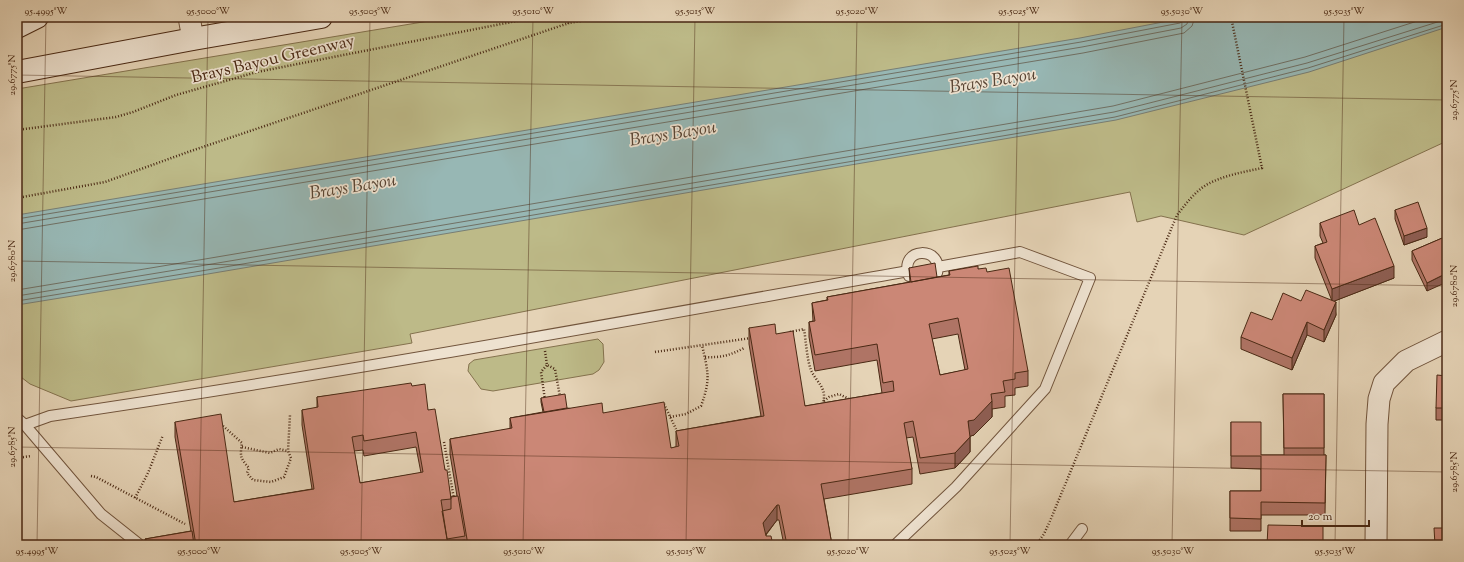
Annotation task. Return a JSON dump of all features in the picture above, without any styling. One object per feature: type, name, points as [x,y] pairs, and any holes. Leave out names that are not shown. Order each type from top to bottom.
[{"type":"main road","points":[[17,27],[37,17]]},
{"type":"main road","points":[[20,73],[194,39],[322,17]]},
{"type":"street","points":[[189,17],[194,39]]},
{"type":"street","points":[[1376,545],[1377,424],[1379,398],[1384,383],[1406,361],[1447,341]]},
{"type":"lane","points":[[25,425],[50,416],[215,392],[908,274],[909,261],[912,257],[921,253],[931,255],[934,258],[937,271],[1020,252],[1090,278],[1045,389],[956,487],[895,545]]},
{"type":"lane","points":[[17,418],[25,425],[101,514],[140,545]]},
{"type":"lane","points":[[1070,545],[1082,529]]},
{"type":"path","name":"Brays Bayou Greenway","points":[[17,130],[116,117],[176,96],[257,72],[537,17]]},
{"type":"path","points":[[557,17],[569,23]]},
{"type":"path","points":[[17,198],[105,182],[195,149],[569,23],[606,17]]},
{"type":"path","points":[[1036,545],[1044,534],[1050,521],[1177,215],[1192,196],[1207,184],[1233,174],[1262,168],[1231,17]]},
{"type":"path","points":[[789,332],[804,329],[811,371],[822,386],[824,402]]},
{"type":"path","points":[[543,336],[547,365],[541,372],[546,402]]},
{"type":"path","points":[[655,352],[757,337]]},
{"type":"path","points":[[670,417],[686,414],[701,406],[706,392],[709,376],[702,345]]},
{"type":"path","points":[[705,357],[724,357],[734,354],[744,348]]},
{"type":"path","points":[[547,365],[555,369],[561,400]]},
{"type":"path","points":[[822,407],[824,402],[829,397],[839,394],[856,403]]},
{"type":"path","points":[[664,404],[676,429]]},
{"type":"path","points":[[223,426],[242,443],[240,453],[242,460],[249,468],[247,473],[253,480],[271,482],[284,477],[291,458],[288,451],[290,415]]},
{"type":"path","points":[[135,498],[148,473],[163,435]]},
{"type":"path","points":[[444,442],[454,500]]},
{"type":"path","points":[[242,447],[270,454],[279,449],[288,451]]},
{"type":"path","points":[[65,473],[96,477],[185,524]]},
{"type":"shaded area","points":[[453,17],[1447,17],[1447,141],[1244,235],[1161,216],[1137,222],[1130,192],[410,334],[412,343],[71,401],[30,384],[17,374],[17,89]]},
{"type":"shaded area","points":[[598,339],[603,344],[604,362],[599,370],[593,374],[493,391],[481,389],[468,371],[469,364],[474,360]]},
{"type":"water","name":"Brays Bayou","points":[[1189,17],[1447,17],[1447,27],[1309,72],[1116,120],[17,305],[17,215],[1080,38]]},
{"type":"building","points":[[1418,202],[1427,228],[1404,236],[1395,210]]},
{"type":"building","points":[[1354,210],[1359,225],[1375,218],[1394,266],[1332,289],[1315,246],[1327,242],[1320,223]]},
{"type":"building","points":[[1447,236],[1447,273],[1427,283],[1412,251]]},
{"type":"building","points":[[935,263],[937,277],[911,282],[909,268]]},
{"type":"building","points":[[978,266],[978,269],[986,268],[987,272],[1009,268],[1028,371],[1015,373],[1015,379],[1003,381],[1005,392],[991,394],[992,401],[974,420],[968,421],[970,437],[955,453],[920,458],[913,421],[904,423],[912,469],[821,484],[832,545],[787,545],[779,505],[777,505],[763,523],[766,536],[771,536],[773,545],[468,545],[450,439],[512,428],[510,418],[602,403],[603,413],[664,402],[671,448],[679,446],[676,431],[764,416],[749,328],[775,324],[776,334],[793,331],[805,406],[894,391],[893,381],[883,383],[877,344],[815,355],[809,322],[815,321],[812,303],[828,300],[827,297],[950,275],[949,271]],"holes":[[[958,318],[968,369],[940,375],[929,324]]]},
{"type":"building","points":[[1306,290],[1336,302],[1324,330],[1307,322],[1292,358],[1241,337],[1251,312],[1272,320],[1283,293],[1301,301]]},
{"type":"building","points":[[1437,375],[1447,376],[1447,408],[1436,408]]},
{"type":"building","points":[[411,383],[412,386],[425,384],[428,410],[435,409],[445,470],[447,470],[451,499],[441,500],[448,545],[196,545],[175,422],[221,414],[234,502],[314,489],[302,410],[318,407],[317,397]],"holes":[[[416,432],[423,472],[360,483],[352,437],[363,435],[364,441]]]},
{"type":"building","points":[[565,394],[567,408],[544,412],[541,398]]},
{"type":"building","points":[[1283,394],[1324,394],[1324,448],[1284,448]]},
{"type":"building","points":[[1231,422],[1261,422],[1261,455],[1326,455],[1325,503],[1261,502],[1261,519],[1230,518],[1230,491],[1261,491],[1261,456],[1231,456]]},
{"type":"building","points":[[458,496],[465,536],[447,539],[442,511],[451,509],[451,497]]},
{"type":"building","points":[[1268,525],[1323,526],[1323,545],[1267,545]]},
{"type":"building","points":[[1434,528],[1447,528],[1447,545],[1435,545]]},
{"type":"building","points":[[192,531],[194,545],[154,545],[145,539]]}]
